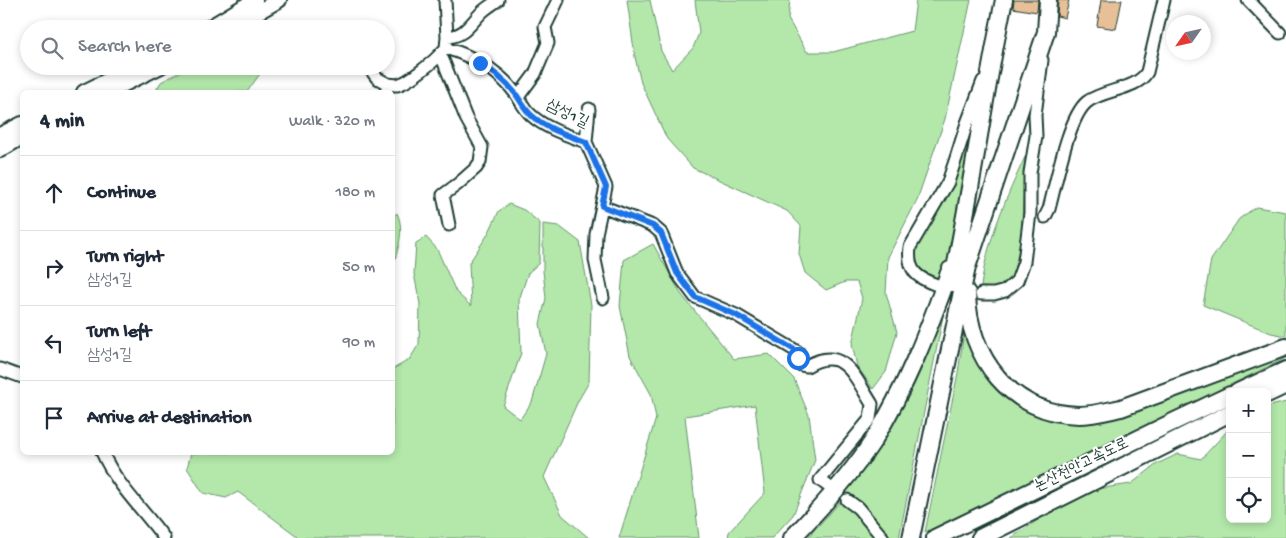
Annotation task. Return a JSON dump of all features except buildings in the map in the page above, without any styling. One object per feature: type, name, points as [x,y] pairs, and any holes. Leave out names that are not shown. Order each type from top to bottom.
[{"type":"highway","points":[[900,538],[962,235],[991,61],[1004,0]]},
{"type":"highway","points":[[911,538],[967,267],[1046,32],[1048,0]]},
{"type":"highway","points":[[792,538],[840,486],[872,441],[888,414],[931,322],[962,235]]},
{"type":"highway","points":[[967,267],[967,298],[970,321],[977,345],[984,360],[994,375],[1010,390],[1032,404],[1056,412],[1079,415],[1101,413],[1121,408],[1286,347]]},
{"type":"highway","points":[[1247,388],[1286,370]]},
{"type":"highway","points":[[1271,392],[1286,385]]},
{"type":"highway","name":"논산천안고속도로","points":[[935,538],[1226,398]]},
{"type":"highway","name":"논산천안고속도로","points":[[980,538],[1226,415]]},
{"type":"main road","points":[[222,20],[255,0]]},
{"type":"main road","points":[[243,20],[279,0]]},
{"type":"main road","points":[[88,90],[119,75]]},
{"type":"main road","points":[[112,90],[143,75]]},
{"type":"main road","points":[[0,135],[20,125]]},
{"type":"main road","points":[[0,150],[20,139]]},
{"type":"lane","points":[[445,0],[443,60],[466,118],[482,148],[480,162],[476,168],[443,195],[449,225]]},
{"type":"lane","points":[[375,75],[387,88],[398,85],[427,67],[455,36],[464,33],[484,11],[498,0]]},
{"type":"lane","points":[[518,97],[536,74],[548,44],[545,27],[558,0]]},
{"type":"lane","points":[[1045,216],[1049,209],[1072,122],[1086,102],[1101,94],[1138,82],[1144,78],[1164,0]]},
{"type":"lane","points":[[1248,0],[1280,32]]},
{"type":"lane","points":[[249,16],[254,20]]},
{"type":"lane","points":[[981,294],[1005,291],[1017,281],[1024,262],[1030,213],[1030,173],[1036,136],[1035,115],[1046,32]]},
{"type":"lane","name":"삼성1길","points":[[444,47],[463,53],[504,81],[532,116],[546,126],[586,142],[606,187],[596,234],[595,260],[603,298]]},
{"type":"lane","points":[[937,285],[924,280],[911,268],[908,258],[910,247],[948,182],[967,122],[991,61]]},
{"type":"lane","points":[[586,142],[589,109]]},
{"type":"lane","points":[[602,206],[653,226],[661,233],[677,273],[695,297],[736,315],[798,352],[801,365],[807,366],[816,360],[834,359],[847,365],[872,404],[870,419],[820,480],[828,486]]},
{"type":"lane","points":[[0,369],[20,376]]},
{"type":"lane","points":[[103,455],[109,469],[119,483],[164,538]]},
{"type":"lane","points":[[848,500],[858,508],[883,538]]},
{"type":"green space","points":[[627,0],[650,0],[661,51],[672,70],[693,48],[699,33],[695,0],[790,0],[788,19],[807,52],[833,52],[912,31],[916,0],[971,0],[945,119],[917,200],[888,257],[886,293],[897,332],[886,372],[873,389],[857,366],[852,345],[862,298],[857,282],[845,282],[826,290],[805,273],[799,254],[801,226],[787,211],[693,168],[667,139],[641,83],[635,57]]},
{"type":"green space","points":[[174,75],[259,75],[248,90],[156,90],[161,82]]},
{"type":"green space","points":[[970,132],[969,155],[948,261],[940,280],[924,273],[917,266],[915,248],[952,184]]},
{"type":"green space","points":[[1025,157],[1021,242],[1012,277],[999,288],[981,287],[992,237]]},
{"type":"green space","points":[[509,204],[524,210],[540,223],[539,263],[528,273],[519,300],[521,353],[503,406],[520,419],[532,402],[546,354],[540,324],[546,298],[543,271],[543,224],[559,226],[580,242],[591,305],[589,382],[578,401],[544,477],[562,515],[589,538],[295,538],[297,536],[238,492],[226,498],[203,493],[187,468],[190,455],[395,455],[395,368],[409,360],[419,344],[420,304],[414,274],[416,243],[426,237],[437,249],[456,292],[471,306],[469,263],[488,234],[499,211]]},
{"type":"green space","points":[[1256,207],[1286,212],[1286,336],[1271,333],[1203,305],[1211,260],[1239,219]]},
{"type":"green space","points":[[397,213],[401,233],[395,259],[395,215]]},
{"type":"green space","points":[[653,244],[681,294],[734,359],[769,354],[794,379],[809,415],[815,460],[793,515],[772,538],[728,538],[729,532],[765,493],[755,405],[685,416],[699,538],[619,538],[656,418],[651,394],[630,356],[620,306],[624,260]]},
{"type":"green space","points":[[943,316],[899,538],[887,538],[856,500],[845,492],[885,437],[927,355]]},
{"type":"green space","points":[[966,319],[984,369],[1073,420],[1286,352],[1286,358],[925,532],[958,373]]},
{"type":"green space","points":[[1286,402],[1286,538],[1011,538],[1041,518],[1097,489],[1131,484],[1157,464],[1178,454],[1201,459],[1226,432],[1226,523],[1271,523],[1271,406]]},
{"type":"green space","points":[[842,500],[855,509],[879,538],[807,538]]},
{"type":"route","points":[[480,63],[504,81],[532,116],[546,126],[586,142],[606,187],[602,206],[653,226],[661,233],[677,273],[695,297],[736,315],[780,341],[798,352],[798,358]]}]
